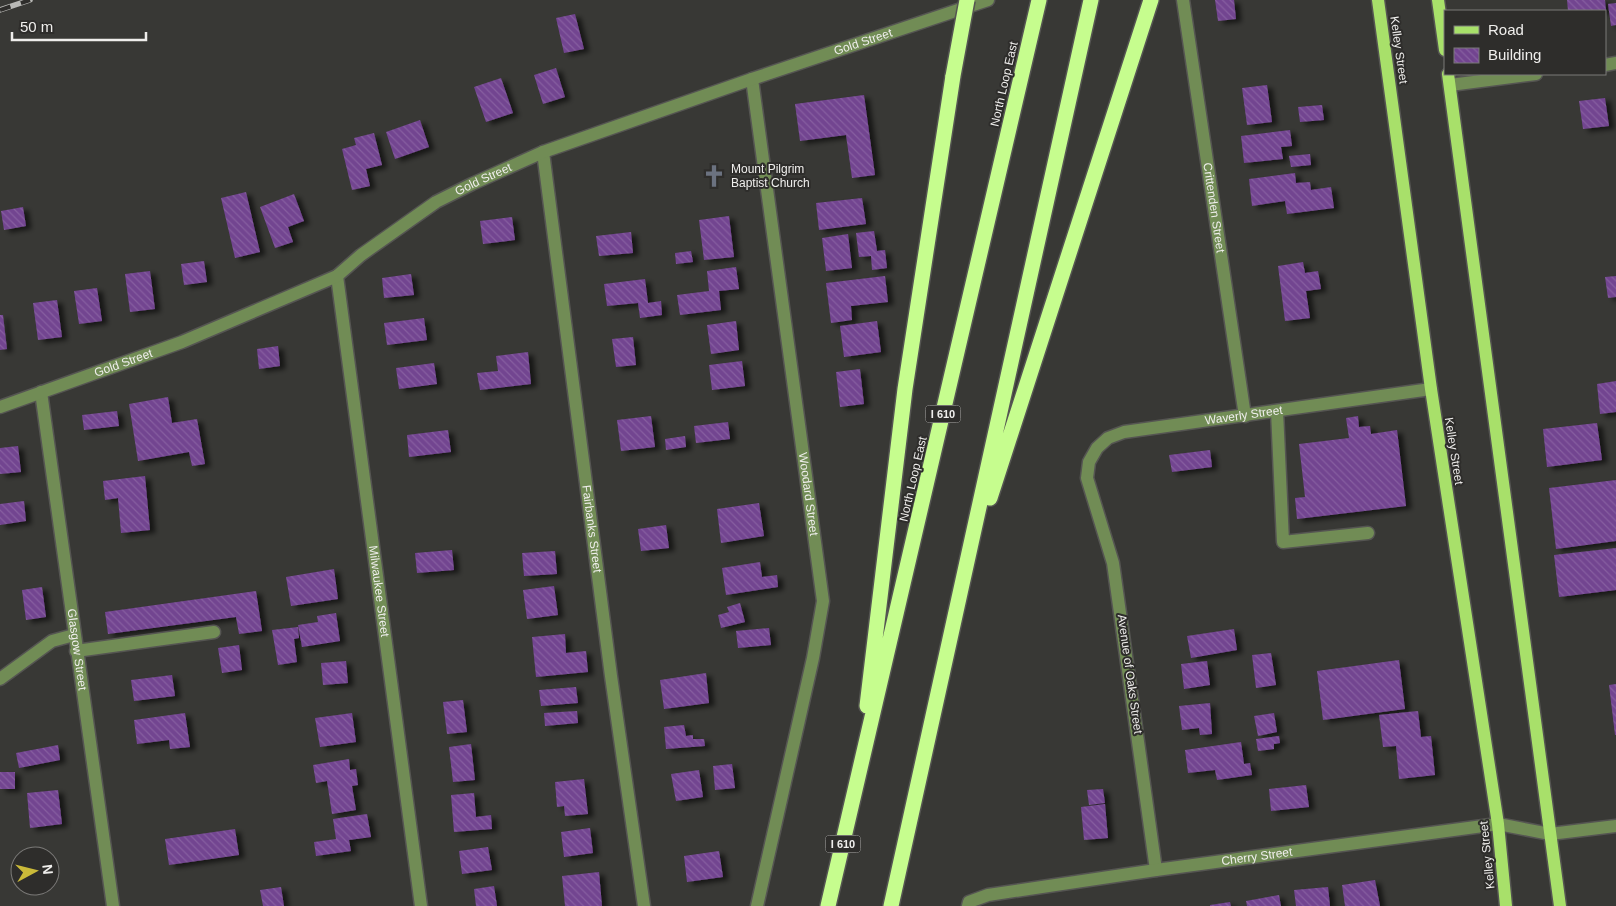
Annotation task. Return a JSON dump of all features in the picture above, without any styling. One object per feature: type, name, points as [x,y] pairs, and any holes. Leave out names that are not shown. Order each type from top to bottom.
[{"type":"highway","points":[[858,781],[905,389],[953,76],[967,0]]},
{"type":"highway","name":"North Loop East","points":[[828,906],[1039,0]]},
{"type":"highway","points":[[891,906],[1091,0]]},
{"type":"highway","points":[[963,583],[1151,0]]},
{"type":"main road","name":"Kelley Street","points":[[1378,0],[1430,389],[1498,824],[1506,906]]},
{"type":"main road","points":[[1438,0],[1444,43]]},
{"type":"main road","points":[[1449,79],[1560,906]]},
{"type":"street","name":"Gold Street","points":[[0,407],[182,342],[337,276],[361,256],[436,202],[543,152],[752,79],[988,0]]},
{"type":"street","name":"Crittenden Street","points":[[1183,0],[1245,416]]},
{"type":"street","points":[[1449,79],[1519,75]]},
{"type":"street","name":"Woodard Street","points":[[752,79],[823,600],[813,658],[757,906]]},
{"type":"street","name":"Fairbanks Street","points":[[543,152],[610,666],[644,906]]},
{"type":"street","name":"Milwaukee Street","points":[[337,276],[420,906]]},
{"type":"street","name":"Waverly Street","points":[[1088,482],[1089,462],[1097,448],[1108,438],[1124,432],[1430,389]]},
{"type":"street","name":"Glasgow Street","points":[[41,392],[113,906]]},
{"type":"street","points":[[1277,411],[1283,542],[1368,533]]},
{"type":"street","name":"Avenue of Oaks Street","points":[[1088,482],[1108,540],[1113,563],[1156,870]]},
{"type":"street","points":[[76,651],[214,632]]},
{"type":"street","points":[[0,679],[52,641],[74,635]]},
{"type":"street","name":"Cherry Street","points":[[968,906],[969,902],[988,895],[1156,870],[1498,824],[1550,834],[1616,826]]},
{"type":"building","points":[[1215,0],[1234,0],[1236,19],[1218,21]]},
{"type":"building","points":[[1567,0],[1605,0],[1606,10],[1568,10]]},
{"type":"building","points":[[1616,3],[1616,25],[1611,26],[1608,4]]},
{"type":"building","points":[[575,14],[584,49],[564,53],[556,18]]},
{"type":"building","points":[[556,68],[565,97],[543,104],[534,75]]},
{"type":"building","points":[[501,78],[513,113],[486,122],[474,87]]},
{"type":"building","points":[[1267,85],[1272,122],[1247,125],[1242,88]]},
{"type":"building","points":[[864,95],[875,175],[852,178],[846,135],[800,141],[795,104]]},
{"type":"building","points":[[1605,98],[1609,126],[1583,129],[1579,101]]},
{"type":"building","points":[[1322,105],[1324,120],[1300,122],[1298,107]]},
{"type":"building","points":[[420,120],[429,147],[395,159],[386,132]]},
{"type":"building","points":[[1290,130],[1292,146],[1281,147],[1283,159],[1244,163],[1241,136]]},
{"type":"building","points":[[374,133],[382,165],[366,169],[370,186],[352,190],[342,149],[356,145],[354,138]]},
{"type":"building","points":[[1310,154],[1311,165],[1291,167],[1289,156]]},
{"type":"building","points":[[1295,173],[1296,183],[1310,182],[1311,190],[1331,187],[1334,208],[1287,214],[1285,201],[1252,206],[1249,179]]},
{"type":"building","points":[[246,192],[260,252],[235,258],[221,198]]},
{"type":"building","points":[[294,194],[304,221],[288,227],[293,242],[275,248],[260,207]]},
{"type":"building","points":[[862,198],[866,224],[819,230],[816,203]]},
{"type":"building","points":[[23,207],[26,226],[4,230],[1,211]]},
{"type":"building","points":[[729,216],[734,257],[704,260],[699,220]]},
{"type":"building","points":[[512,217],[515,240],[483,244],[480,221]]},
{"type":"building","points":[[874,231],[877,251],[885,250],[887,268],[872,270],[871,256],[859,257],[856,233]]},
{"type":"building","points":[[631,232],[633,253],[599,256],[596,236]]},
{"type":"building","points":[[848,234],[852,268],[826,271],[822,238]]},
{"type":"building","points":[[691,251],[693,262],[676,264],[675,253]]},
{"type":"building","points":[[204,261],[207,282],[184,285],[181,264]]},
{"type":"building","points":[[1303,262],[1305,273],[1318,271],[1321,289],[1306,291],[1310,318],[1285,321],[1278,266]]},
{"type":"building","points":[[736,267],[739,289],[719,291],[721,310],[680,315],[677,295],[709,291],[707,271]]},
{"type":"building","points":[[150,271],[155,309],[130,312],[125,274]]},
{"type":"building","points":[[411,274],[414,295],[384,298],[382,278]]},
{"type":"building","points":[[885,276],[888,302],[851,306],[852,320],[831,323],[826,283]]},
{"type":"building","points":[[1616,276],[1616,297],[1608,298],[1605,277]]},
{"type":"building","points":[[645,279],[648,303],[661,301],[662,315],[640,318],[638,303],[607,306],[604,284]]},
{"type":"building","points":[[97,288],[102,321],[79,324],[74,291]]},
{"type":"building","points":[[57,300],[62,337],[38,340],[33,303]]},
{"type":"building","points":[[0,315],[3,315],[7,349],[0,350]]},
{"type":"building","points":[[424,318],[427,340],[387,345],[384,323]]},
{"type":"building","points":[[736,321],[739,350],[711,354],[707,325]]},
{"type":"building","points":[[877,321],[881,352],[844,357],[840,326]]},
{"type":"building","points":[[633,337],[636,365],[616,367],[612,339]]},
{"type":"building","points":[[278,346],[280,366],[259,369],[257,349]]},
{"type":"building","points":[[528,352],[531,384],[480,390],[477,373],[498,371],[496,356]]},
{"type":"building","points":[[742,361],[745,386],[712,390],[709,365]]},
{"type":"building","points":[[434,363],[437,384],[399,389],[396,368]]},
{"type":"building","points":[[860,369],[864,404],[840,407],[836,372]]},
{"type":"building","points":[[1616,381],[1616,412],[1600,414],[1597,384]]},
{"type":"building","points":[[168,397],[172,423],[197,419],[205,464],[192,466],[189,452],[138,461],[129,404]]},
{"type":"building","points":[[117,411],[119,426],[84,430],[82,415]]},
{"type":"building","points":[[651,416],[655,447],[621,451],[617,420]]},
{"type":"building","points":[[1358,416],[1359,427],[1370,426],[1371,434],[1397,430],[1406,506],[1297,519],[1295,498],[1305,497],[1299,444],[1349,438],[1346,418]]},
{"type":"building","points":[[728,422],[730,439],[696,443],[694,426]]},
{"type":"building","points":[[1597,423],[1602,460],[1547,467],[1543,429]]},
{"type":"building","points":[[448,430],[451,452],[409,457],[407,435]]},
{"type":"building","points":[[685,436],[686,447],[666,450],[665,439]]},
{"type":"building","points":[[18,446],[21,472],[0,474],[0,448]]},
{"type":"building","points":[[1210,450],[1212,467],[1172,472],[1169,455]]},
{"type":"building","points":[[145,476],[150,530],[121,533],[118,498],[105,500],[103,481]]},
{"type":"building","points":[[1616,480],[1616,541],[1556,549],[1549,488]]},
{"type":"building","points":[[24,501],[26,521],[0,525],[0,504]]},
{"type":"building","points":[[759,503],[764,536],[721,543],[717,509]]},
{"type":"building","points":[[666,525],[669,548],[641,551],[638,529]]},
{"type":"building","points":[[1616,548],[1616,590],[1559,597],[1554,555]]},
{"type":"building","points":[[452,550],[454,570],[417,573],[415,553]]},
{"type":"building","points":[[555,551],[557,574],[524,576],[522,553]]},
{"type":"building","points":[[760,562],[762,577],[777,575],[778,587],[726,595],[722,568]]},
{"type":"building","points":[[334,569],[338,599],[291,606],[286,577]]},
{"type":"building","points":[[554,586],[558,615],[527,619],[523,590]]},
{"type":"building","points":[[42,587],[46,617],[26,620],[22,590]]},
{"type":"building","points":[[256,591],[262,631],[239,634],[236,617],[108,634],[105,612]]},
{"type":"building","points":[[740,603],[745,622],[721,628],[718,615],[729,612],[727,607]]},
{"type":"building","points":[[336,613],[340,641],[302,647],[298,625],[318,622],[317,616]]},
{"type":"building","points":[[298,627],[299,638],[294,639],[297,662],[278,665],[272,630]]},
{"type":"building","points":[[769,628],[771,645],[738,648],[736,631]]},
{"type":"building","points":[[1234,629],[1237,650],[1191,658],[1187,636]]},
{"type":"building","points":[[565,634],[566,653],[586,651],[588,672],[536,677],[532,637]]},
{"type":"building","points":[[239,645],[242,670],[222,673],[218,648]]},
{"type":"building","points":[[1271,653],[1276,685],[1256,688],[1252,655]]},
{"type":"building","points":[[1399,660],[1405,709],[1323,720],[1317,671]]},
{"type":"building","points":[[346,661],[348,683],[323,685],[321,663]]},
{"type":"building","points":[[1207,661],[1210,685],[1184,689],[1181,664]]},
{"type":"building","points":[[706,673],[709,703],[664,709],[660,680]]},
{"type":"building","points":[[172,675],[175,696],[134,701],[131,680]]},
{"type":"building","points":[[1616,684],[1616,735],[1615,735],[1609,685]]},
{"type":"building","points":[[576,687],[578,703],[541,706],[539,690]]},
{"type":"building","points":[[463,700],[467,732],[447,734],[443,702]]},
{"type":"building","points":[[1210,703],[1212,734],[1200,735],[1199,728],[1182,730],[1179,706]]},
{"type":"building","points":[[577,711],[578,723],[545,726],[544,713]]},
{"type":"building","points":[[1418,711],[1421,737],[1431,736],[1435,775],[1399,779],[1396,746],[1383,747],[1379,715]]},
{"type":"building","points":[[185,713],[190,747],[170,749],[169,740],[137,744],[134,720]]},
{"type":"building","points":[[352,713],[356,742],[320,747],[315,718]]},
{"type":"building","points":[[1274,713],[1277,732],[1258,736],[1254,716]]},
{"type":"building","points":[[684,725],[686,736],[693,735],[693,739],[704,739],[705,746],[666,749],[664,727]]},
{"type":"building","points":[[1279,736],[1280,743],[1274,744],[1274,749],[1258,751],[1256,739]]},
{"type":"building","points":[[1241,742],[1244,764],[1250,763],[1252,775],[1217,780],[1215,770],[1188,773],[1185,750]]},
{"type":"building","points":[[471,744],[475,780],[453,782],[449,747]]},
{"type":"building","points":[[58,745],[60,760],[19,768],[16,753]]},
{"type":"building","points":[[349,759],[350,770],[356,769],[358,785],[352,786],[356,810],[332,814],[327,781],[316,783],[313,765]]},
{"type":"building","points":[[732,764],[735,788],[715,790],[713,766]]},
{"type":"building","points":[[699,770],[703,797],[676,801],[671,774]]},
{"type":"building","points":[[0,772],[15,772],[15,789],[0,789]]},
{"type":"building","points":[[584,779],[588,814],[565,816],[564,806],[557,807],[555,782]]},
{"type":"building","points":[[1306,785],[1309,807],[1271,811],[1269,789]]},
{"type":"building","points":[[1103,789],[1105,803],[1089,805],[1087,790]]},
{"type":"building","points":[[58,790],[62,824],[30,828],[27,793]]},
{"type":"building","points":[[474,793],[476,817],[491,815],[492,829],[454,832],[451,795]]},
{"type":"building","points":[[1105,804],[1108,838],[1084,840],[1081,807]]},
{"type":"building","points":[[367,814],[371,837],[349,840],[351,851],[316,856],[314,842],[336,839],[333,819]]},
{"type":"building","points":[[590,828],[593,853],[564,857],[561,832]]},
{"type":"building","points":[[235,829],[239,855],[169,865],[165,839]]},
{"type":"building","points":[[488,847],[492,870],[462,874],[459,851]]},
{"type":"building","points":[[719,851],[723,877],[687,882],[684,856]]},
{"type":"building","points":[[599,872],[602,906],[565,906],[562,876]]},
{"type":"building","points":[[1375,880],[1380,906],[1345,906],[1342,885]]},
{"type":"building","points":[[494,886],[497,906],[476,906],[474,889]]},
{"type":"building","points":[[281,887],[284,906],[263,906],[260,890]]},
{"type":"building","points":[[1328,887],[1330,906],[1296,906],[1294,890]]},
{"type":"building","points":[[1279,895],[1281,906],[1247,906],[1246,901]]},
{"type":"building","points":[[1230,902],[1231,906],[1210,906],[1210,905]]},
{"type":"railway","points":[[0,10],[30,0]]},
{"type":"place","name":"Mount Pilgrim Baptist Church","points":[[714,176]]}]
